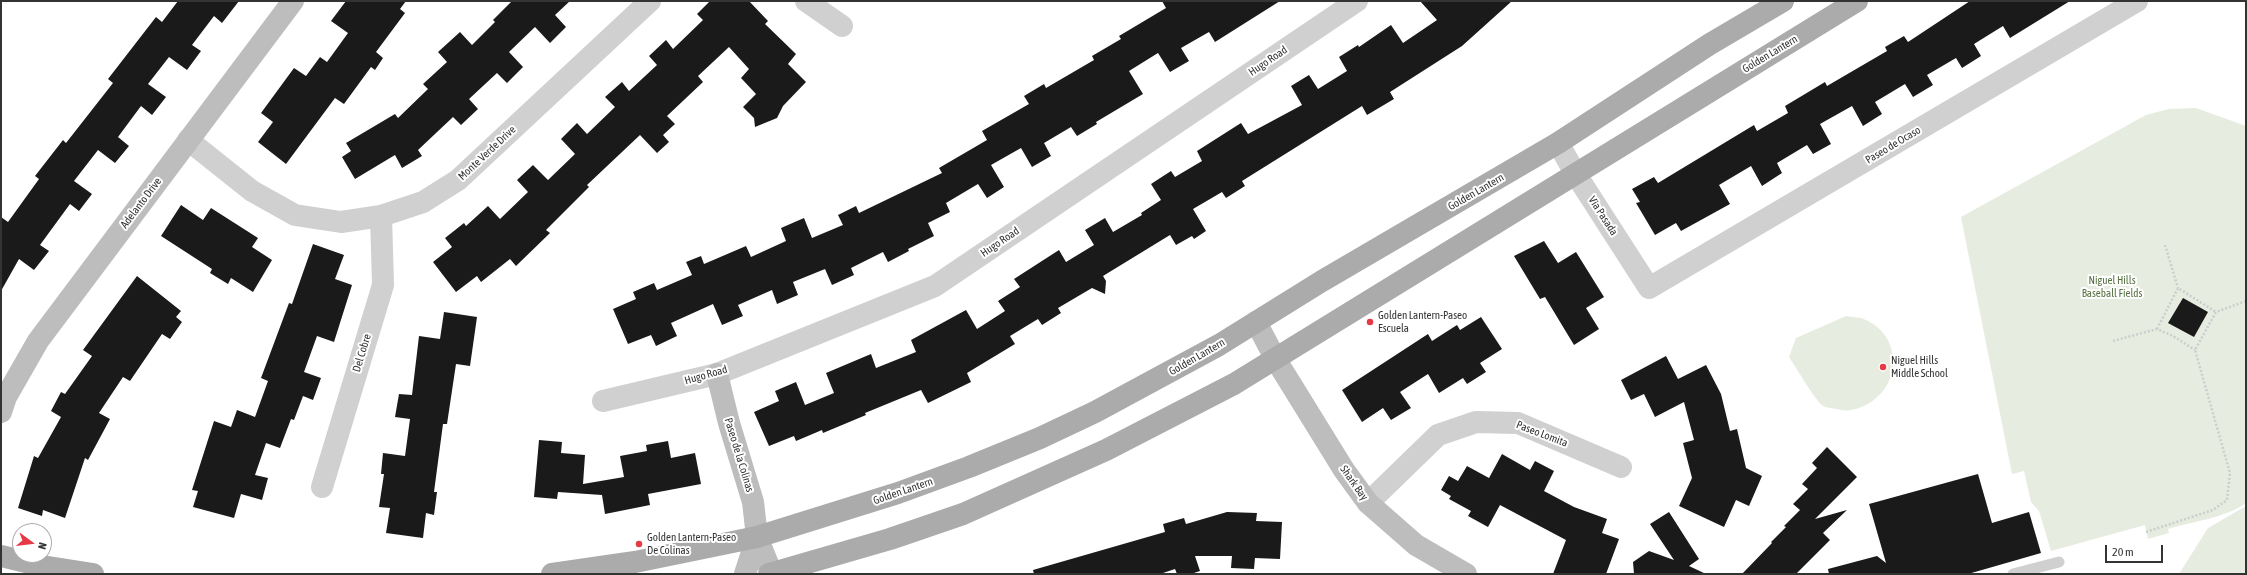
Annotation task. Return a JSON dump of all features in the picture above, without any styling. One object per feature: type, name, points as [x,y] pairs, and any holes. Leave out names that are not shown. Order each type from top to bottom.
[{"type":"main road","name":"Golden Lantern","points":[[552,574],[635,562],[757,537],[898,493],[1040,438],[1154,381],[1256,322],[1558,143],[1710,44],[1783,1]]},
{"type":"main road","name":"Golden Lantern","points":[[771,574],[890,539],[990,502],[1106,450],[1234,384],[1276,360],[1575,173],[1857,1]]},
{"type":"main road","points":[[1,556],[42,566],[93,574]]},
{"type":"street","name":"Adelanto Drive","points":[[1,412],[6,397],[38,341],[293,1]]},
{"type":"street","name":"Monte Verde Drive","points":[[188,140],[252,192],[295,215],[341,222],[381,216],[422,202],[458,180],[650,1]]},
{"type":"street","points":[[806,1],[842,26]]},
{"type":"street","name":"Hugo Road","points":[[603,401],[717,374],[935,286],[1357,1]]},
{"type":"street","name":"Paseo de Ocaso","points":[[1649,288],[2137,1]]},
{"type":"street","name":"Via Pasada","points":[[1558,143],[1575,173],[1649,288]]},
{"type":"street","name":"Del Cobre","points":[[322,486],[383,285],[381,216]]},
{"type":"street","name":"Shark Bay","points":[[1256,322],[1276,360],[1344,470],[1368,502],[1416,545],[1466,574]]},
{"type":"street","name":"Paseo de la Colinas","points":[[717,374],[729,423],[753,502],[757,537],[771,574]]},
{"type":"street","name":"Paseo Lomita","points":[[1368,502],[1438,435],[1476,422],[1518,423],[1621,467]]},
{"type":"street","name":"Paseo de la Colinas","points":[[745,574],[757,537]]},
{"type":"lane","points":[[2013,574],[2059,562]]},
{"type":"path","points":[[2165,245],[2178,288],[2216,312]]},
{"type":"path","points":[[2157,329],[2178,288]]},
{"type":"path","points":[[2195,350],[2216,312],[2246,301]]},
{"type":"path","points":[[2113,341],[2157,329],[2173,336],[2195,350],[2230,473],[2227,500],[2213,510],[2146,532]]},
{"type":"green space","name":"Niguel Hills Baseball Fields","points":[[2196,108],[2246,126],[2245,504],[2217,516],[2168,529],[2169,533],[2148,539],[2145,525],[2051,551],[2039,511],[2031,502],[2024,471],[2012,474],[1961,217],[2146,115],[2169,109]]},
{"type":"green space","points":[[1846,316],[1861,318],[1875,325],[1891,346],[1893,359],[1892,372],[1887,385],[1878,396],[1866,405],[1855,409],[1841,410],[1825,407],[1819,402],[1789,357],[1796,338]]},
{"type":"green space","points":[[2246,506],[2246,574],[2179,574],[2208,528]]},
{"type":"building","points":[[178,1],[239,1],[222,23],[214,16],[192,45],[201,51],[187,70],[169,57],[148,84],[166,97],[152,115],[141,106],[118,137],[129,146],[115,163],[98,150],[74,181],[92,194],[79,211],[70,204],[40,245],[49,251],[34,270],[19,259],[1,291],[1,217],[8,222],[39,179],[35,176],[63,140],[66,143],[113,83],[108,79],[156,17],[162,22]]},
{"type":"building","points":[[346,1],[406,1],[400,9],[405,13],[376,52],[383,58],[375,70],[371,67],[344,104],[335,98],[286,164],[258,142],[273,122],[261,113],[294,68],[306,76],[320,57],[327,62],[348,33],[331,21]]},
{"type":"building","points":[[512,1],[570,1],[555,15],[566,27],[550,43],[535,27],[509,52],[523,67],[507,83],[497,73],[469,99],[478,109],[461,125],[453,117],[418,150],[422,156],[402,168],[395,155],[355,179],[342,157],[351,151],[346,143],[395,114],[398,118],[428,89],[423,84],[447,62],[438,52],[460,32],[472,45],[495,22],[493,20]]},
{"type":"building","points":[[710,1],[749,1],[768,21],[765,24],[796,54],[788,64],[806,82],[783,106],[777,118],[755,127],[754,118],[743,107],[756,94],[741,78],[749,69],[729,47],[698,76],[703,82],[667,116],[675,124],[663,135],[669,142],[657,153],[640,135],[587,185],[589,187],[546,230],[550,233],[516,266],[510,259],[481,282],[477,276],[456,292],[433,262],[452,247],[445,238],[464,223],[466,226],[488,206],[500,219],[528,192],[517,180],[533,165],[548,180],[575,154],[561,139],[577,123],[587,134],[615,107],[605,97],[622,82],[629,91],[657,65],[649,56],[666,40],[673,49],[703,20],[697,14]]},
{"type":"building","points":[[1162,1],[1280,1],[1215,42],[1209,32],[1181,48],[1189,61],[1170,72],[1158,53],[1129,71],[1143,94],[1096,122],[1097,124],[1077,136],[1071,127],[1044,143],[1051,156],[1032,167],[1021,148],[991,165],[1004,187],[987,198],[978,184],[946,203],[950,212],[928,223],[934,236],[908,249],[909,251],[888,262],[883,252],[851,268],[854,275],[832,285],[825,269],[793,282],[798,295],[777,304],[772,290],[738,305],[743,316],[722,325],[713,304],[671,323],[677,336],[656,346],[651,335],[628,344],[613,309],[636,299],[633,292],[654,283],[657,290],[692,275],[686,262],[701,256],[704,264],[746,246],[751,257],[786,241],[781,228],[804,218],[812,238],[843,225],[838,215],[856,206],[859,213],[942,173],[939,168],[987,140],[982,131],[1029,104],[1024,96],[1044,84],[1046,88],[1094,60],[1092,56],[1121,39],[1119,36],[1166,8]]},
{"type":"building","points":[[1420,1],[1512,1],[1462,46],[1390,92],[1394,99],[1367,115],[1362,106],[1242,181],[1245,186],[1226,198],[1222,192],[1193,209],[1206,231],[1194,239],[1192,236],[1176,245],[1170,235],[1103,276],[1106,281],[1105,294],[1092,288],[1058,308],[1061,313],[1042,325],[1038,319],[1010,336],[1015,344],[967,373],[971,382],[928,403],[921,390],[865,413],[866,415],[823,433],[822,430],[796,441],[794,436],[769,446],[754,412],[779,401],[775,391],[796,382],[805,405],[834,393],[826,373],[871,354],[876,368],[916,352],[911,340],[966,310],[977,329],[1005,311],[998,301],[1020,287],[1014,279],[1059,250],[1066,262],[1094,245],[1085,230],[1105,218],[1113,232],[1142,215],[1141,213],[1161,200],[1151,184],[1171,171],[1175,177],[1202,161],[1197,151],[1241,123],[1248,134],[1302,105],[1291,86],[1309,75],[1318,89],[1347,71],[1339,57],[1358,45],[1359,47],[1391,25],[1403,43],[1437,20]]},
{"type":"building","points":[[1970,1],[2070,1],[2010,38],[2003,26],[1974,44],[1981,56],[1962,68],[1956,58],[1927,75],[1933,85],[1913,97],[1905,84],[1875,102],[1882,114],[1863,126],[1852,106],[1820,124],[1831,144],[1813,154],[1807,145],[1777,163],[1782,173],[1762,186],[1751,166],[1719,185],[1730,204],[1681,231],[1676,223],[1655,235],[1636,203],[1640,202],[1632,189],[1654,177],[1658,183],[1754,125],[1757,131],[1788,113],[1785,106],[1825,82],[1827,86],[1887,51],[1885,47],[1904,36],[1908,42]]},
{"type":"building","points":[[181,205],[203,220],[211,208],[258,238],[252,247],[272,260],[253,292],[231,278],[228,284],[210,273],[212,269],[161,236]]},
{"type":"building","points":[[1544,241],[1558,263],[1576,252],[1604,297],[1586,308],[1599,329],[1574,345],[1545,297],[1540,299],[1514,256]]},
{"type":"building","points":[[313,244],[344,255],[335,279],[352,285],[334,342],[317,336],[304,372],[321,378],[313,400],[303,396],[294,420],[291,419],[280,448],[266,443],[255,475],[268,478],[262,500],[241,494],[234,518],[193,507],[198,491],[192,490],[214,421],[231,427],[237,410],[255,417],[268,381],[261,378],[289,303],[292,304]]},
{"type":"building","points":[[137,276],[181,311],[176,317],[182,322],[170,339],[162,334],[130,381],[123,377],[99,413],[110,419],[88,460],[85,458],[65,518],[43,510],[42,516],[18,508],[34,456],[38,458],[61,417],[51,411],[61,392],[65,394],[92,356],[83,350]]},
{"type":"building","points":[[2183,298],[2208,312],[2194,337],[2168,323]]},
{"type":"building","points":[[444,312],[477,317],[470,366],[456,364],[447,424],[443,424],[434,492],[437,492],[434,515],[426,513],[423,538],[386,533],[390,508],[379,507],[384,474],[381,474],[383,453],[405,456],[410,419],[395,417],[399,394],[412,395],[419,336],[440,339]]},
{"type":"building","points":[[1481,317],[1502,349],[1480,363],[1486,372],[1467,384],[1463,378],[1439,393],[1428,374],[1400,392],[1411,408],[1391,420],[1383,408],[1362,422],[1342,390],[1428,334],[1432,341],[1457,325],[1460,330]]},
{"type":"building","points":[[1666,356],[1678,379],[1706,365],[1721,394],[1730,431],[1737,429],[1746,468],[1762,476],[1749,506],[1736,500],[1724,527],[1679,506],[1692,478],[1683,443],[1694,440],[1684,402],[1655,417],[1644,394],[1631,400],[1621,380]]},
{"type":"building","points":[[539,440],[562,442],[561,453],[585,455],[583,484],[624,477],[620,456],[647,451],[646,445],[668,441],[671,458],[695,453],[701,484],[648,494],[650,505],[605,514],[602,495],[558,492],[557,499],[534,497]]},
{"type":"building","points":[[1827,447],[1857,477],[1815,519],[1847,510],[1823,533],[1830,540],[1796,574],[1742,574],[1772,543],[1771,542],[1786,527],[1784,526],[1800,510],[1793,504],[1808,489],[1802,484],[1817,468],[1812,463]]},
{"type":"building","points":[[1502,454],[1530,470],[1535,461],[1554,471],[1544,491],[1574,507],[1607,519],[1602,533],[1619,539],[1606,574],[1553,574],[1566,540],[1500,505],[1488,527],[1468,516],[1471,511],[1449,499],[1451,496],[1441,490],[1449,476],[1458,481],[1467,466],[1489,478]]},
{"type":"building","points":[[1978,474],[1992,523],[2029,512],[2041,553],[1968,574],[1829,574],[1828,569],[1877,556],[1886,563],[1869,504]]},
{"type":"building","points":[[1227,512],[1257,513],[1256,521],[1282,522],[1280,559],[1255,558],[1254,569],[1231,568],[1232,556],[1195,556],[1200,571],[1191,574],[1177,574],[1175,569],[1160,574],[1034,574],[1033,570],[1165,532],[1163,524],[1184,518],[1186,524]]},
{"type":"building","points":[[1669,512],[1699,559],[1689,566],[1706,574],[1634,574],[1633,562],[1649,551],[1674,560],[1650,524]]},
{"type":"place","name":"Golden Lantern-Paseo Escuela","points":[[1370,322]]},
{"type":"place","name":"Niguel Hills Middle School","points":[[1883,367]]},
{"type":"place","name":"Golden Lantern-Paseo De Colinas","points":[[639,544]]}]
